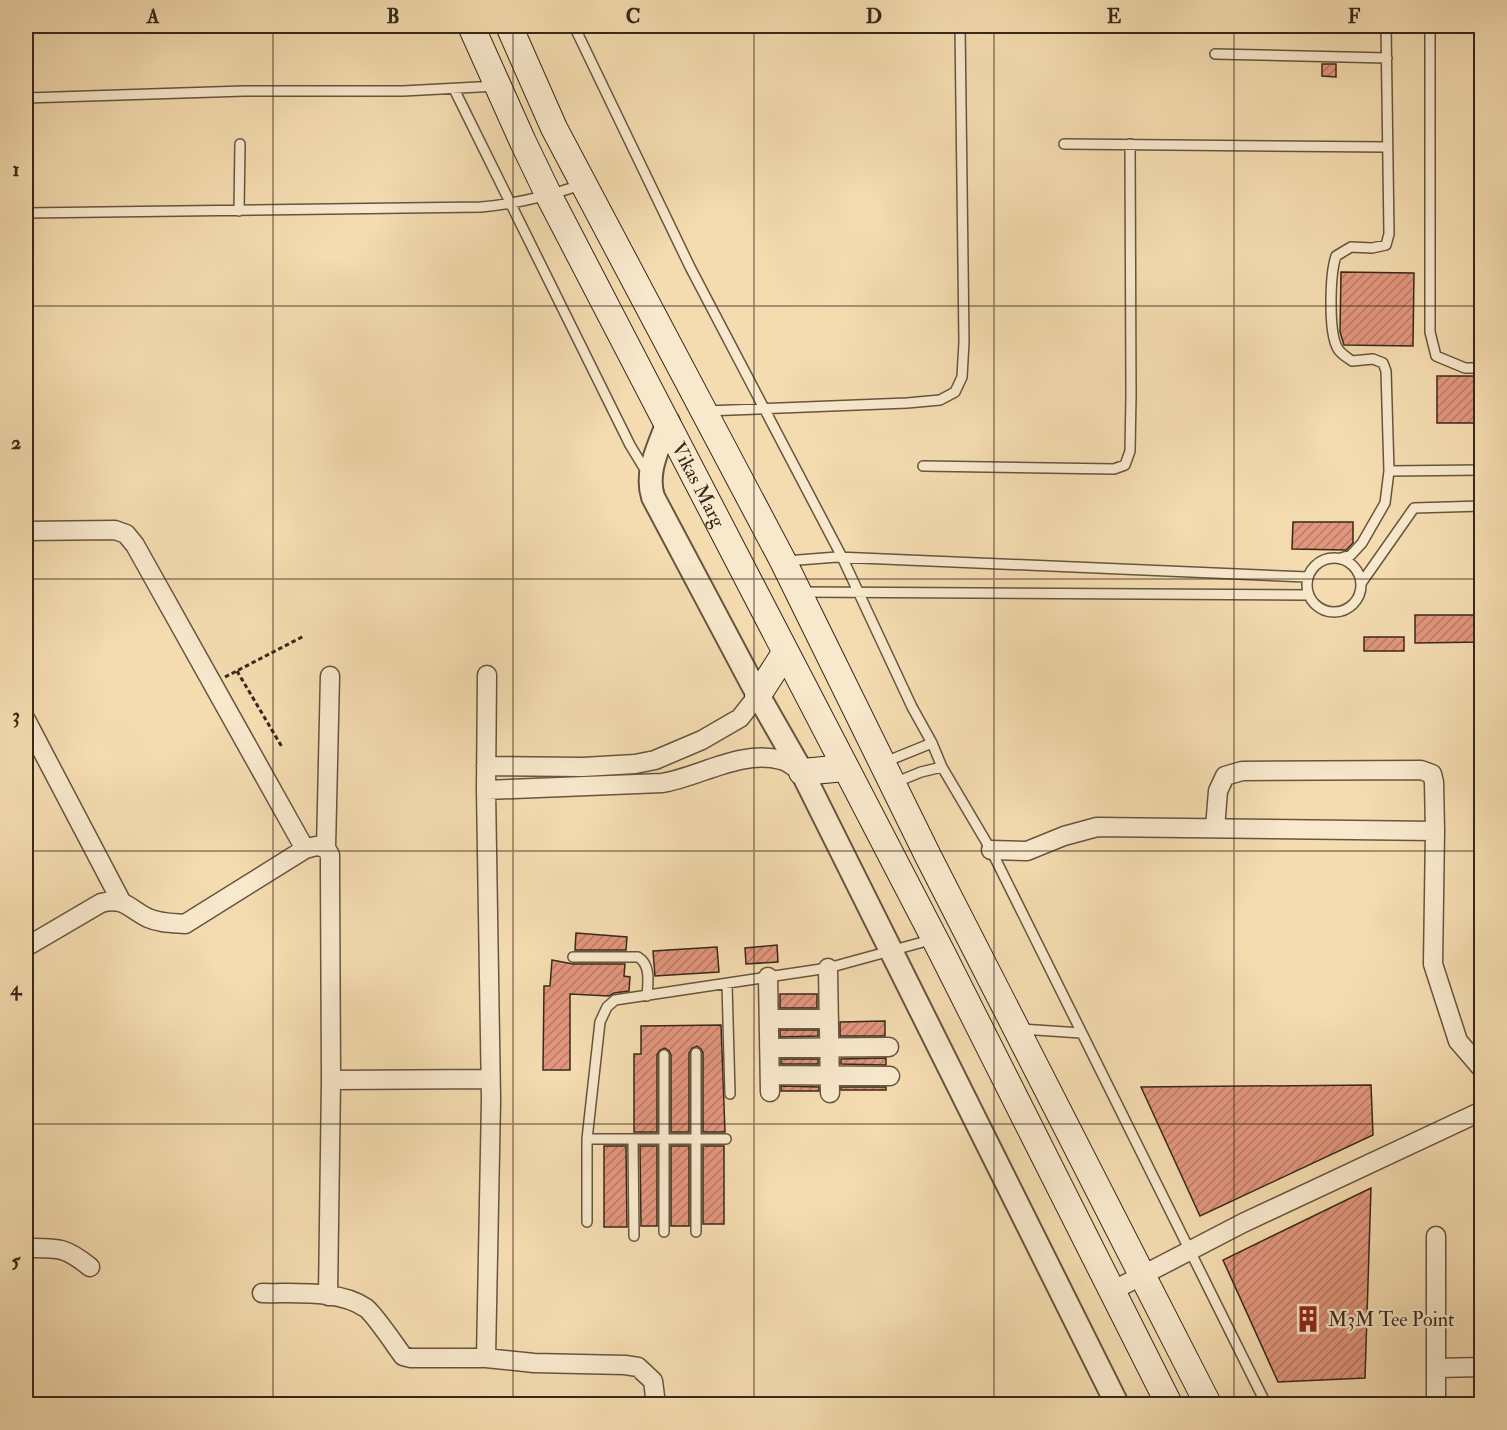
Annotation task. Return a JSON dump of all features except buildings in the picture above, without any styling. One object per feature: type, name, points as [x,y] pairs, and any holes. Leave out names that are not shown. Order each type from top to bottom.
[{"type":"main road","name":"Vikas Marg","points":[[471,26],[549,196],[934,939],[1169,1404]]},
{"type":"main road","points":[[509,26],[554,128],[799,592],[887,773],[1208,1404]]},
{"type":"main road","points":[[758,695],[785,653]]},
{"type":"main road","points":[[802,772],[845,768]]},
{"type":"street","points":[[668,422],[653,463],[649,484],[653,497],[758,695],[802,772],[1117,1404]]},
{"type":"street","points":[[26,531],[115,530],[126,534],[135,545],[305,849]]},
{"type":"street","points":[[486,1358],[490,1079],[486,790],[487,675]]},
{"type":"street","points":[[328,1296],[331,1080],[330,855],[326,848],[330,676]]},
{"type":"street","points":[[486,766],[583,767],[635,764],[655,759],[702,740],[740,718],[758,695]]},
{"type":"street","points":[[26,720],[122,901],[149,919],[185,924],[305,849],[316,846],[326,848]]},
{"type":"street","points":[[687,746],[699,773]]},
{"type":"street","points":[[486,790],[662,783],[683,780],[714,766],[737,760],[766,757],[782,760],[802,772]]},
{"type":"street","points":[[1215,828],[1218,791],[1225,776],[1242,771],[1387,769],[1420,770],[1432,774],[1435,831],[1433,964],[1458,1041],[1482,1069]]},
{"type":"street","points":[[991,850],[1027,851],[1064,836],[1097,827],[1435,831]]},
{"type":"street","points":[[26,947],[101,903],[122,901]]},
{"type":"street","points":[[828,968],[830,1084]]},
{"type":"street","points":[[768,977],[770,1084],[830,1084],[890,1076]]},
{"type":"street","points":[[769,1019],[829,1019]]},
{"type":"street","points":[[769,1047],[889,1047]]},
{"type":"street","points":[[331,1080],[490,1079]]},
{"type":"street","points":[[1112,1291],[1243,1223],[1482,1111]]},
{"type":"street","points":[[1436,1236],[1436,1404]]},
{"type":"street","points":[[26,1248],[56,1248],[68,1251],[90,1267]]},
{"type":"street","points":[[262,1293],[328,1296],[345,1299],[368,1309],[404,1356],[422,1359],[486,1358],[534,1364],[578,1363],[638,1367],[653,1381],[656,1404]]},
{"type":"street","points":[[1436,1368],[1482,1367]]},
{"type":"lane","points":[[574,26],[690,267],[842,557],[942,767],[991,850],[1266,1404]]},
{"type":"lane","points":[[704,411],[907,403],[940,400],[956,392],[962,377],[964,342],[960,26]]},
{"type":"lane","points":[[1386,26],[1389,234],[1386,245],[1372,248],[1351,247],[1336,256],[1332,267],[1332,334],[1338,351],[1352,361],[1373,359],[1383,363],[1386,371],[1389,471],[1385,503],[1362,543],[1352,555],[1326,558],[1314,565],[1307,577],[1307,595],[1317,608],[1332,613],[1348,610],[1359,598],[1362,582],[1414,508],[1482,506]]},
{"type":"lane","points":[[1430,26],[1430,332],[1436,356],[1465,368],[1482,368]]},
{"type":"lane","points":[[1215,54],[1387,58]]},
{"type":"lane","points":[[26,98],[244,91],[403,92],[498,86]]},
{"type":"lane","points":[[454,89],[630,445],[650,479]]},
{"type":"lane","points":[[239,211],[240,144]]},
{"type":"lane","points":[[1064,144],[1387,147]]},
{"type":"lane","points":[[923,466],[1114,469],[1125,465],[1130,451],[1131,395],[1130,144]]},
{"type":"lane","points":[[26,213],[481,207],[510,205],[549,196],[584,184]]},
{"type":"lane","points":[[1389,471],[1482,470]]},
{"type":"lane","points":[[783,561],[842,557],[1307,577]]},
{"type":"lane","points":[[1341,558],[1355,567],[1362,582]]},
{"type":"lane","points":[[799,592],[1307,595]]},
{"type":"lane","points":[[887,773],[932,743]]},
{"type":"lane","points":[[887,773],[921,772],[942,767]]},
{"type":"lane","points":[[587,1222],[587,1139],[600,1022],[607,1007],[615,1000],[828,968],[934,939]]},
{"type":"lane","points":[[573,957],[638,957],[644,961],[648,971],[647,996]]},
{"type":"lane","points":[[727,984],[730,1094]]},
{"type":"lane","points":[[1016,1029],[1081,1033]]},
{"type":"lane","points":[[696,1053],[696,1232]]},
{"type":"lane","points":[[664,1055],[664,1232]]},
{"type":"lane","points":[[587,1139],[726,1139]]},
{"type":"lane","points":[[633,1139],[634,1236]]},
{"type":"path","points":[[213,684],[304,636]]},
{"type":"path","points":[[237,671],[282,747]]},
{"type":"place","name":"M3M Tee Point","points":[[1308,1319]]}]
